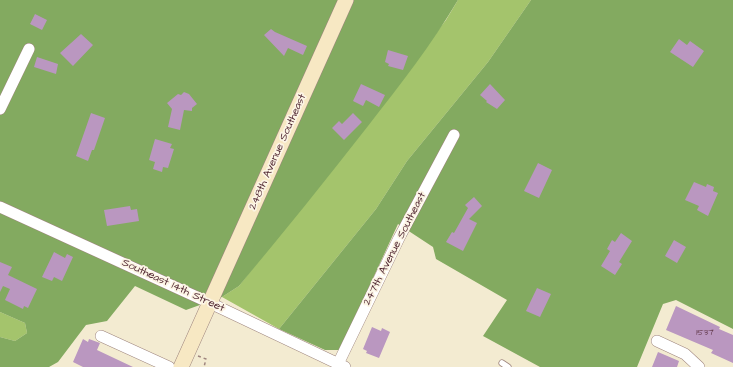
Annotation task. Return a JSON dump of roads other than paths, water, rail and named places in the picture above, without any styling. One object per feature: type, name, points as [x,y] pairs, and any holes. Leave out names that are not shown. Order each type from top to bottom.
[{"type":"street","name":"248th Avenue Southeast","points":[[181,367],[346,0]]},
{"type":"street","points":[[0,109],[29,48]]},
{"type":"street","name":"247th Avenue Southeast","points":[[341,366],[399,238],[454,135]]},
{"type":"street","name":"Southeast 14th Street","points":[[0,207],[210,303],[341,366]]},
{"type":"street","points":[[101,336],[169,367]]},
{"type":"street","points":[[657,341],[685,354],[699,367]]},
{"type":"lane","points":[[502,363],[508,367]]}]
